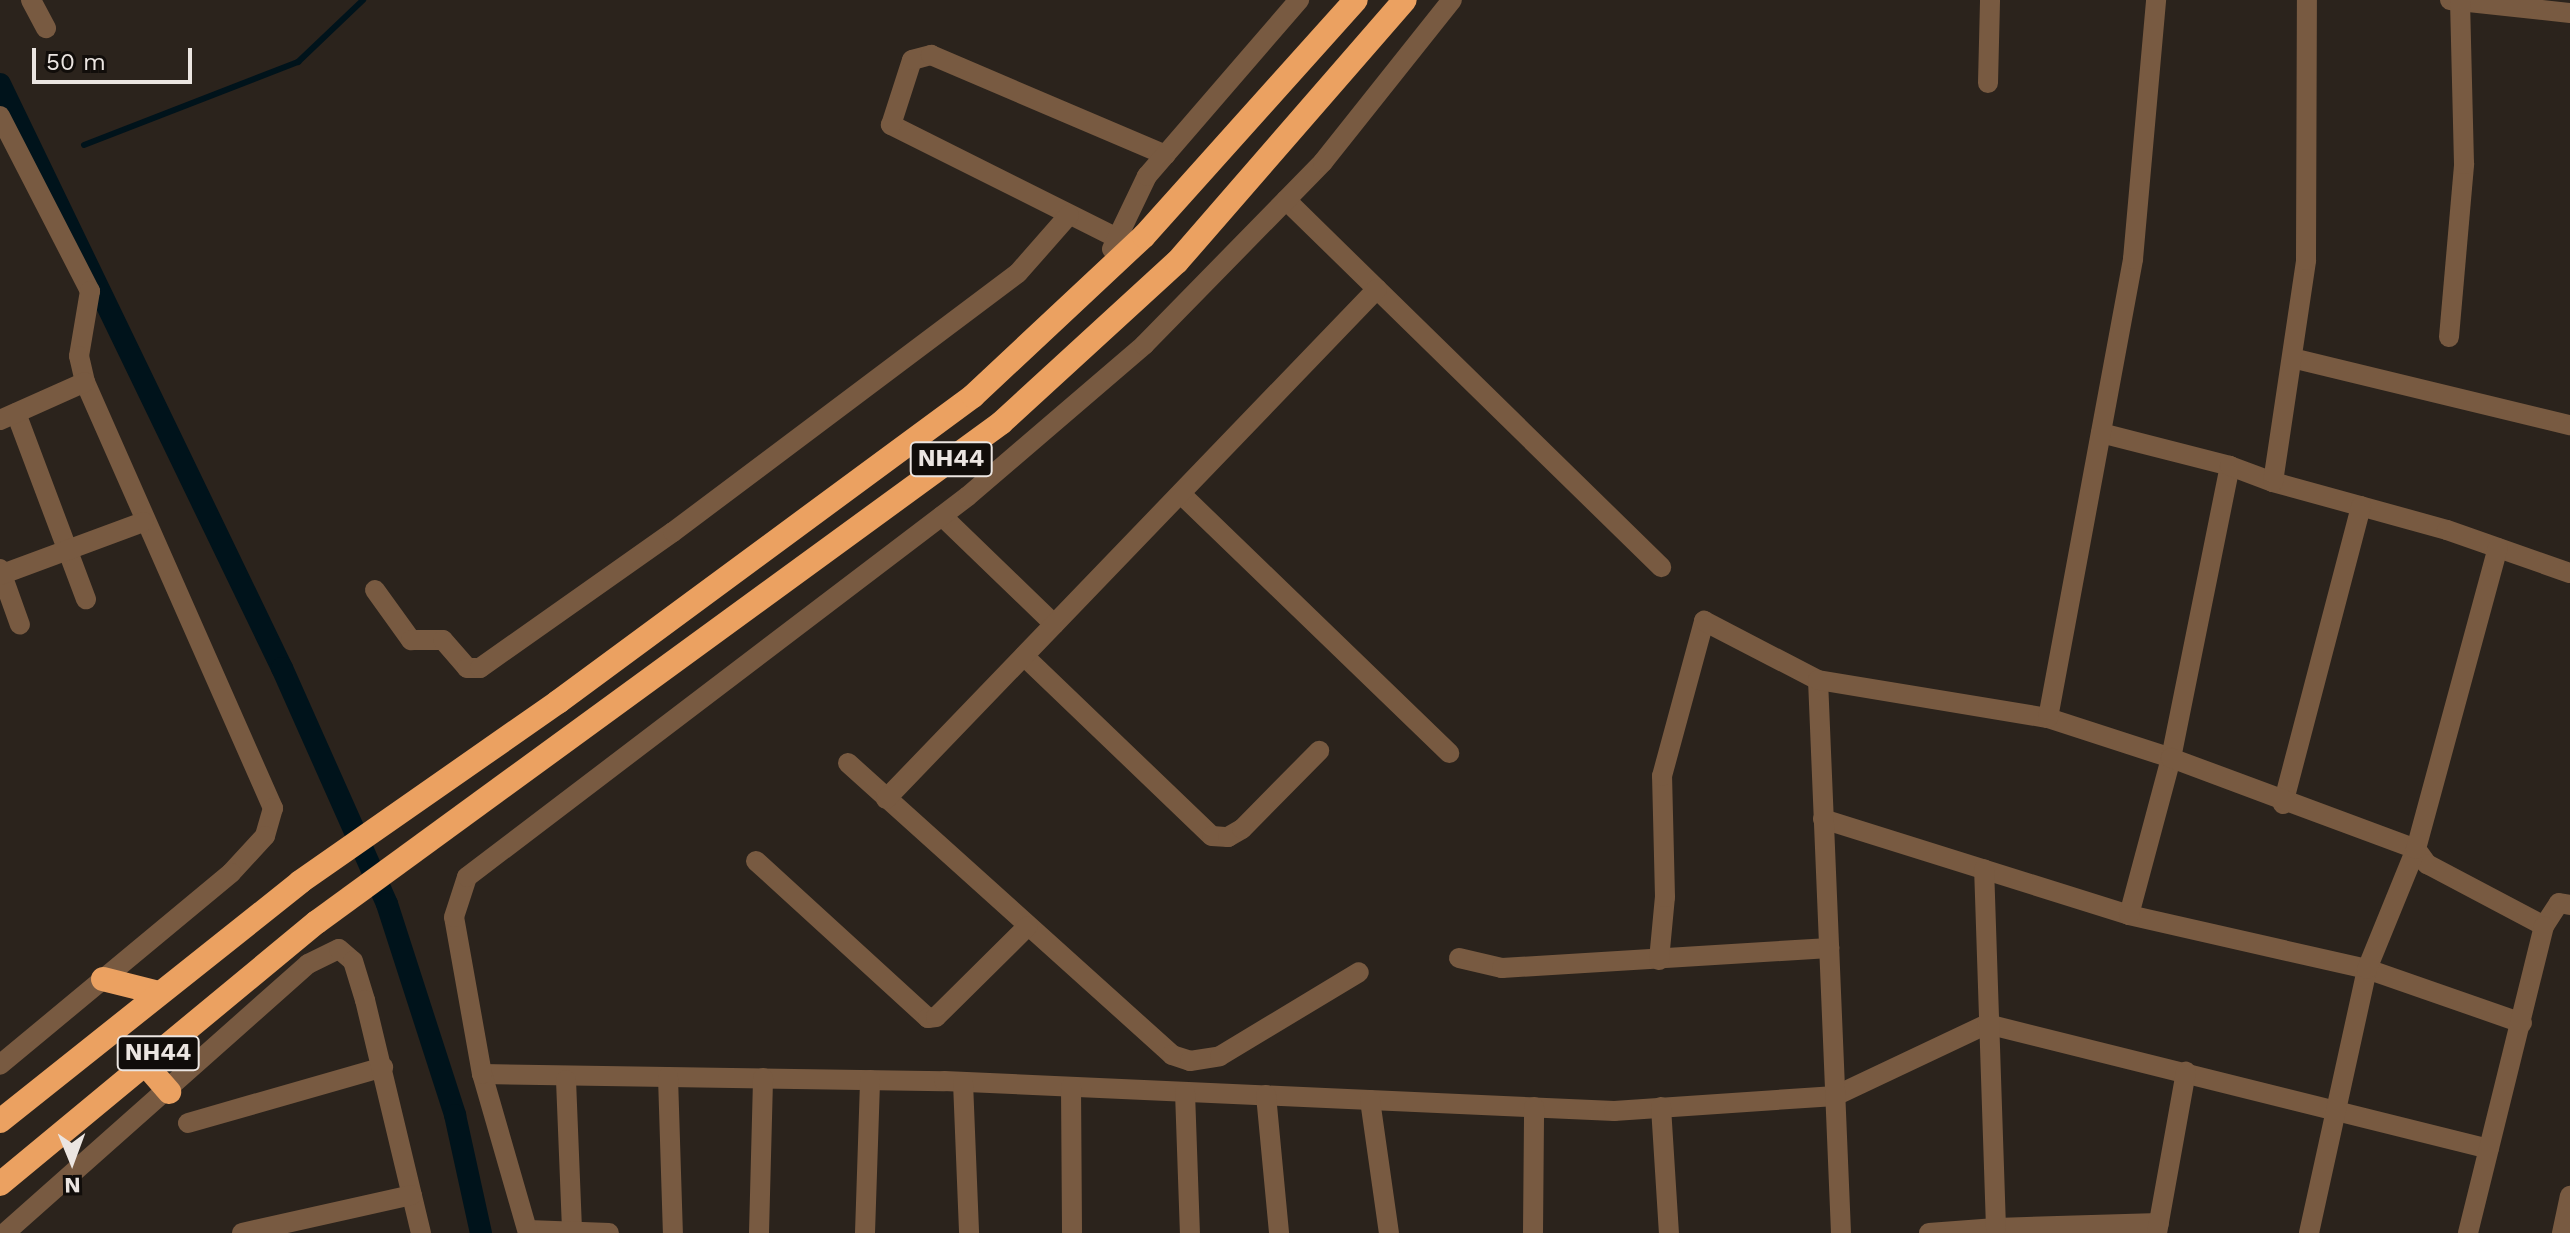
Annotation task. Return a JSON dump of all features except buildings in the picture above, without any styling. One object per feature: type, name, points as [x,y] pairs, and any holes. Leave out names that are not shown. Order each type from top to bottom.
[{"type":"highway","name":"NH44","points":[[0,1121],[300,882],[412,808],[973,396],[1155,225],[1356,0]]},
{"type":"highway","name":"NH44","points":[[0,1184],[317,922],[430,843],[1001,423],[1177,262],[1405,0]]},
{"type":"highway","points":[[103,979],[159,993]]},
{"type":"highway","points":[[145,1064],[169,1092]]},
{"type":"street","points":[[31,0],[46,28]]},
{"type":"street","points":[[1096,281],[1147,176],[1299,0]]},
{"type":"street","points":[[609,1233],[572,1230],[528,1232],[482,1074],[454,917],[467,877],[942,516],[1144,345],[1286,200],[1452,0]]},
{"type":"street","points":[[1988,83],[1990,0]]},
{"type":"street","points":[[2048,718],[2133,259],[2156,0]]},
{"type":"street","points":[[2273,482],[2306,260],[2307,0]]},
{"type":"street","points":[[2450,0],[2570,13]]},
{"type":"street","points":[[2449,337],[2464,164],[2460,0]]},
{"type":"street","points":[[1117,238],[891,125],[912,60],[931,55],[1166,155]]},
{"type":"street","points":[[0,116],[90,291],[79,356],[85,382],[143,522],[270,798],[272,819],[265,836],[225,878],[0,1065]]},
{"type":"street","points":[[1286,200],[1661,567]]},
{"type":"street","points":[[375,590],[407,637],[443,640],[476,670],[673,532],[1018,273],[1069,215]]},
{"type":"street","points":[[886,799],[1377,289]]},
{"type":"street","points":[[2292,358],[2570,425]]},
{"type":"street","points":[[85,382],[8,416],[86,599]]},
{"type":"street","points":[[2101,433],[2230,466],[2570,573]]},
{"type":"street","points":[[2129,915],[2171,758],[2230,466]]},
{"type":"street","points":[[1181,494],[1449,753]]},
{"type":"street","points":[[2283,804],[2361,506]]},
{"type":"street","points":[[942,516],[1054,624]]},
{"type":"street","points":[[20,625],[0,573],[143,522]]},
{"type":"street","points":[[2309,1233],[2331,1114],[2367,969],[2416,849],[2498,548]]},
{"type":"street","points":[[1659,960],[1665,897],[1662,776],[1704,621],[1818,680],[2048,718],[2171,758],[2283,804],[2416,849],[2427,864],[2544,926]]},
{"type":"street","points":[[1024,656],[1212,836],[1228,837],[1242,829],[1319,751]]},
{"type":"street","points":[[1818,680],[1841,1233]]},
{"type":"street","points":[[848,763],[1161,1046],[1190,1061],[1220,1056],[1359,972]]},
{"type":"street","points":[[1823,819],[2129,915],[2367,969],[2522,1023]]},
{"type":"street","points":[[756,861],[928,1018],[936,1017],[1028,926]]},
{"type":"street","points":[[1984,869],[1996,1228]]},
{"type":"street","points":[[2468,1233],[2544,926],[2559,903],[2570,905]]},
{"type":"street","points":[[1459,958],[1502,968],[1829,948]]},
{"type":"street","points":[[5,1233],[169,1092],[308,964],[339,949],[353,961],[383,1067],[421,1233]]},
{"type":"street","points":[[482,1074],[566,1080],[668,1077],[963,1082],[1534,1107],[1661,1107],[1835,1096],[1987,1024],[2186,1072],[2331,1114],[2489,1149]]},
{"type":"street","points":[[188,1123],[383,1067]]},
{"type":"street","points":[[1929,1233],[1996,1228],[2158,1228],[2186,1072]]},
{"type":"street","points":[[668,1077],[673,1233]]},
{"type":"street","points":[[759,1233],[763,1078]]},
{"type":"street","points":[[566,1080],[572,1230]]},
{"type":"street","points":[[865,1233],[870,1080]]},
{"type":"street","points":[[963,1082],[969,1233]]},
{"type":"street","points":[[1071,1087],[1072,1233]]},
{"type":"street","points":[[1185,1092],[1190,1233]]},
{"type":"street","points":[[1266,1095],[1279,1233]]},
{"type":"street","points":[[1370,1100],[1389,1233]]},
{"type":"street","points":[[1533,1233],[1534,1107]]},
{"type":"street","points":[[1661,1107],[1669,1233]]},
{"type":"street","points":[[242,1233],[412,1195]]},
{"type":"street","points":[[2562,1233],[2570,1196]]},
{"type":"waterway","points":[[84,145],[298,62],[363,0]]},
{"type":"waterway","points":[[0,84],[282,668],[387,904],[455,1115],[481,1233]]}]
